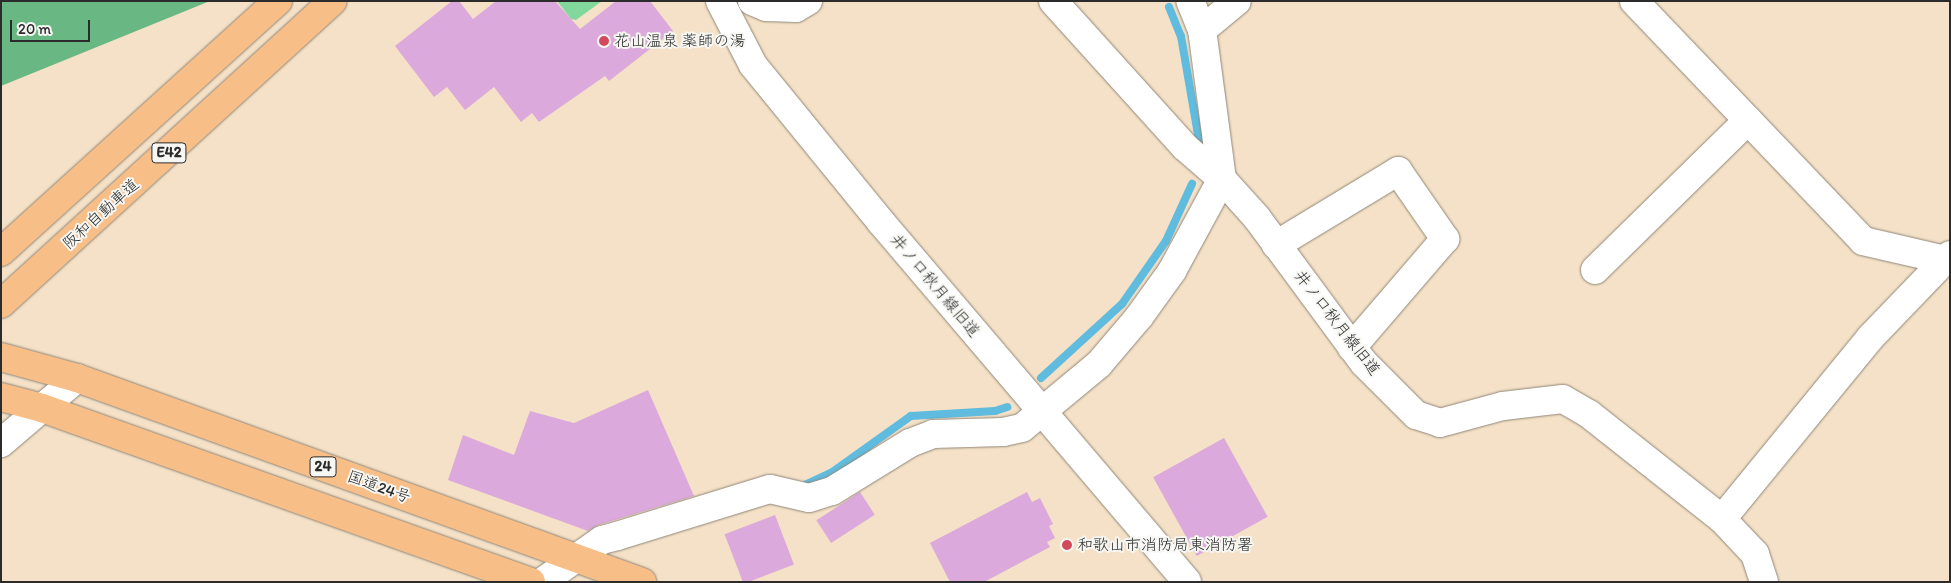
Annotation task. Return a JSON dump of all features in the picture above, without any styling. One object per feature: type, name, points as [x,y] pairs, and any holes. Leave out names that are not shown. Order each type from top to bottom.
[{"type":"highway","name":"E42","points":[[1,252],[278,1]]},
{"type":"highway","name":"阪和自動車道","points":[[2,303],[333,1]]},
{"type":"highway","name":"国道24号","points":[[1,358],[77,378],[642,582]]},
{"type":"highway","name":"24","points":[[1,397],[42,408],[531,582]]},
{"type":"street","name":"井ノ口秋月線旧道","points":[[720,1],[753,65],[1042,413],[1187,582]]},
{"type":"street","points":[[752,1],[766,7],[796,8],[808,1]]},
{"type":"street","name":"井ノ口秋月線旧道","points":[[1053,1],[1185,147],[1222,179],[1276,245],[1352,347],[1416,415],[1440,424],[1503,406],[1563,399],[1589,414],[1722,519],[1755,554],[1764,582]]},
{"type":"street","points":[[542,582],[579,559],[602,540],[770,488],[809,498],[832,491],[910,443],[933,434],[1003,432],[1022,428],[1099,364],[1139,317],[1172,271],[1222,179],[1202,30],[1190,1]]},
{"type":"street","points":[[1202,30],[1237,1]]},
{"type":"street","points":[[1634,1],[1863,241],[1947,257]]},
{"type":"street","points":[[1595,270],[1748,120]]},
{"type":"street","points":[[1276,245],[1398,171],[1445,239],[1352,347]]},
{"type":"street","points":[[1722,519],[1870,338],[1947,257]]},
{"type":"street","points":[[1,443],[77,378]]},
{"type":"green space","points":[[1,1],[210,1],[1,86]]},
{"type":"green space","points":[[557,1],[602,1],[576,20],[571,19]]},
{"type":"building","points":[[452,1],[459,1],[473,19],[496,1],[555,1],[580,29],[616,1],[650,1],[673,31],[609,81],[605,76],[539,122],[532,113],[521,122],[494,87],[465,110],[447,87],[434,97],[395,46]]},
{"type":"building","points":[[648,390],[694,496],[598,525],[588,531],[448,480],[463,435],[514,455],[530,411],[574,423]]},
{"type":"building","points":[[1224,438],[1268,517],[1197,556],[1153,477]]},
{"type":"building","points":[[860,492],[875,515],[831,543],[816,520]]},
{"type":"building","points":[[1027,492],[1032,502],[1040,498],[1053,524],[1049,526],[1055,538],[1047,542],[1050,547],[984,582],[950,582],[930,543]]},
{"type":"building","points":[[775,515],[794,564],[748,582],[743,582],[725,534]]},
{"type":"waterway","points":[[1169,7],[1181,36],[1199,140]]},
{"type":"waterway","points":[[1041,378],[1122,304],[1166,241],[1192,184]]},
{"type":"waterway","points":[[805,485],[831,473],[911,416],[995,411],[1007,407]]},
{"type":"place","name":"花山温泉 薬師の湯","points":[[604,41]]},
{"type":"place","name":"和歌山市消防局東消防署","points":[[1067,545]]}]
